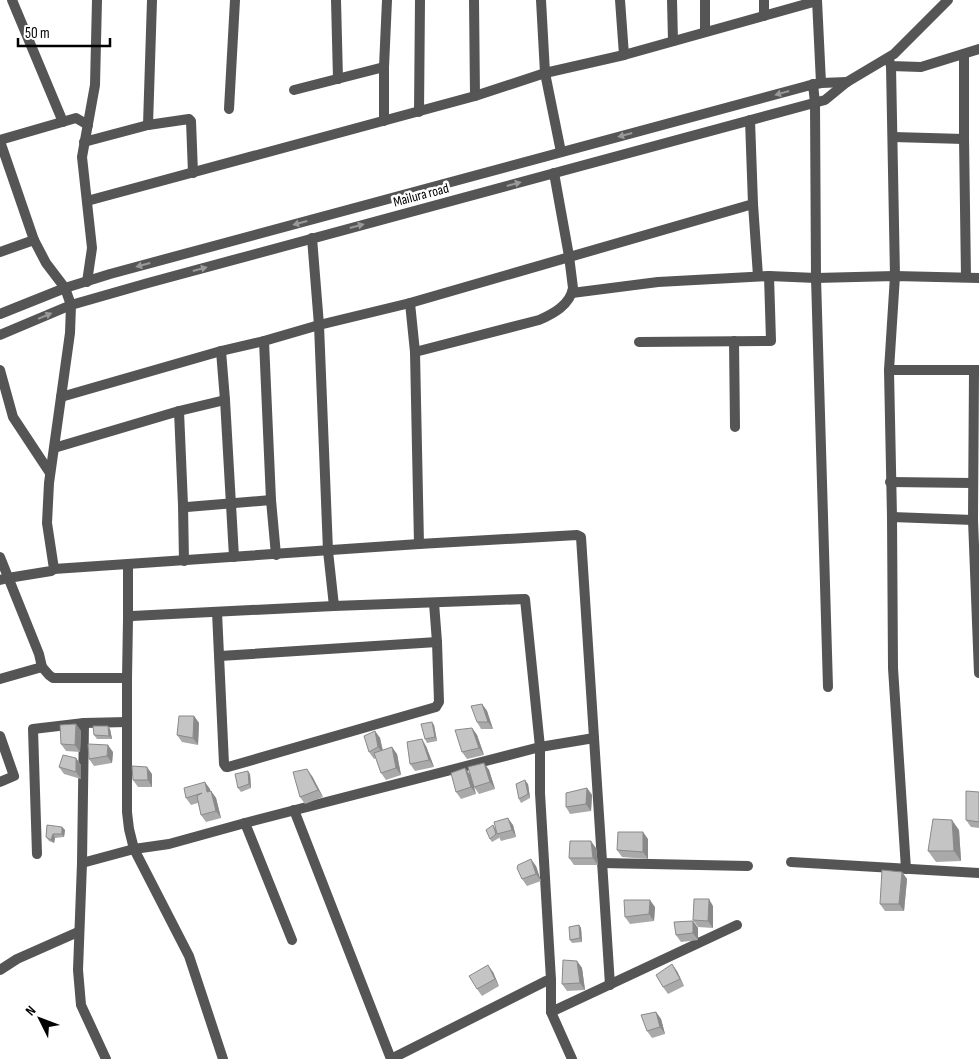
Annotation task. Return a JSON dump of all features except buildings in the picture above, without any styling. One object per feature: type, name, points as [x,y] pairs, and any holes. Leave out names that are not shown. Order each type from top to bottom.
[{"type":"street","points":[[12,0],[63,122]]},
{"type":"street","points":[[87,282],[92,248],[82,157],[95,85],[97,0]]},
{"type":"street","points":[[148,125],[152,0]]},
{"type":"street","points":[[229,109],[235,0]]},
{"type":"street","points":[[336,0],[338,78]]},
{"type":"street","points":[[384,121],[387,0]]},
{"type":"street","points":[[419,112],[420,0]]},
{"type":"street","points":[[474,0],[475,96]]},
{"type":"street","points":[[540,0],[545,73],[562,152]]},
{"type":"street","points":[[620,0],[624,55]]},
{"type":"street","points":[[672,0],[673,41]]},
{"type":"street","points":[[705,0],[705,32]]},
{"type":"street","points":[[764,0],[764,16]]},
{"type":"street","points":[[87,201],[419,112],[545,73],[624,55],[817,0],[817,84],[815,102],[816,278],[828,687]]},
{"type":"street","name":"Mailura road","points":[[0,335],[71,305],[148,282],[825,100],[847,82],[890,62],[899,49],[948,0]]},
{"type":"street","points":[[906,869],[893,668],[889,370],[895,276],[890,62],[922,67],[979,49]]},
{"type":"street","points":[[964,54],[966,277]]},
{"type":"street","points":[[294,90],[384,67]]},
{"type":"street","name":"Mailura road","points":[[0,314],[65,288],[119,272],[817,84],[847,82]]},
{"type":"street","points":[[54,569],[47,523],[48,483],[70,333],[71,305],[65,288],[46,263],[34,240],[0,141],[76,118],[88,125]]},
{"type":"street","points":[[84,142],[148,125],[190,119],[193,173]]},
{"type":"street","points":[[750,120],[758,276]]},
{"type":"street","points":[[893,137],[964,139]]},
{"type":"street","points":[[415,352],[539,320],[562,306],[572,293],[572,288],[569,256],[554,173]]},
{"type":"street","points":[[61,397],[221,351],[410,303],[753,204]]},
{"type":"street","points":[[312,238],[319,325],[328,551],[334,606]]},
{"type":"street","points":[[0,252],[34,240]]},
{"type":"street","points":[[572,293],[658,282],[758,276],[979,278]]},
{"type":"street","points":[[639,342],[771,341],[769,276]]},
{"type":"street","points":[[410,303],[415,352],[419,544]]},
{"type":"street","points":[[264,341],[271,500],[276,555]]},
{"type":"street","points":[[734,341],[735,427]]},
{"type":"street","points":[[221,351],[234,557]]},
{"type":"street","points":[[0,370],[13,417],[50,473]]},
{"type":"street","points":[[889,370],[977,370],[973,520],[979,673]]},
{"type":"street","points":[[54,448],[179,411],[225,400]]},
{"type":"street","points":[[179,411],[184,505],[184,560]]},
{"type":"street","points":[[890,482],[973,483]]},
{"type":"street","points":[[184,505],[186,507],[271,500]]},
{"type":"street","points":[[892,518],[973,520]]},
{"type":"street","points":[[4,579],[52,571],[54,569],[419,544],[577,535],[581,537],[610,985]]},
{"type":"street","points":[[0,557],[4,579],[39,654],[42,667],[49,676],[53,678],[126,678]]},
{"type":"street","points":[[128,564],[126,678],[127,812],[129,829],[134,849],[189,956],[223,1059]]},
{"type":"street","points":[[128,619],[132,616],[525,599],[540,747],[540,793],[551,980],[551,1012],[572,1059]]},
{"type":"street","points":[[217,612],[224,764],[228,767],[436,707],[438,702],[437,642],[434,603]]},
{"type":"street","points":[[220,656],[437,642]]},
{"type":"street","points":[[0,679],[42,667]]},
{"type":"street","points":[[37,854],[33,729],[84,723],[127,722]]},
{"type":"street","points":[[84,723],[78,970],[81,1005],[106,1059]]},
{"type":"street","points":[[0,736],[14,776],[0,782]]},
{"type":"street","points":[[82,863],[134,849],[169,844],[540,747],[594,738]]},
{"type":"street","points":[[294,810],[391,1059],[551,980]]},
{"type":"street","points":[[245,823],[292,940]]},
{"type":"street","points":[[791,862],[979,874]]},
{"type":"street","points":[[602,863],[748,866]]},
{"type":"street","points":[[551,1012],[736,924]]},
{"type":"street","points":[[0,970],[17,959],[78,932]]}]
